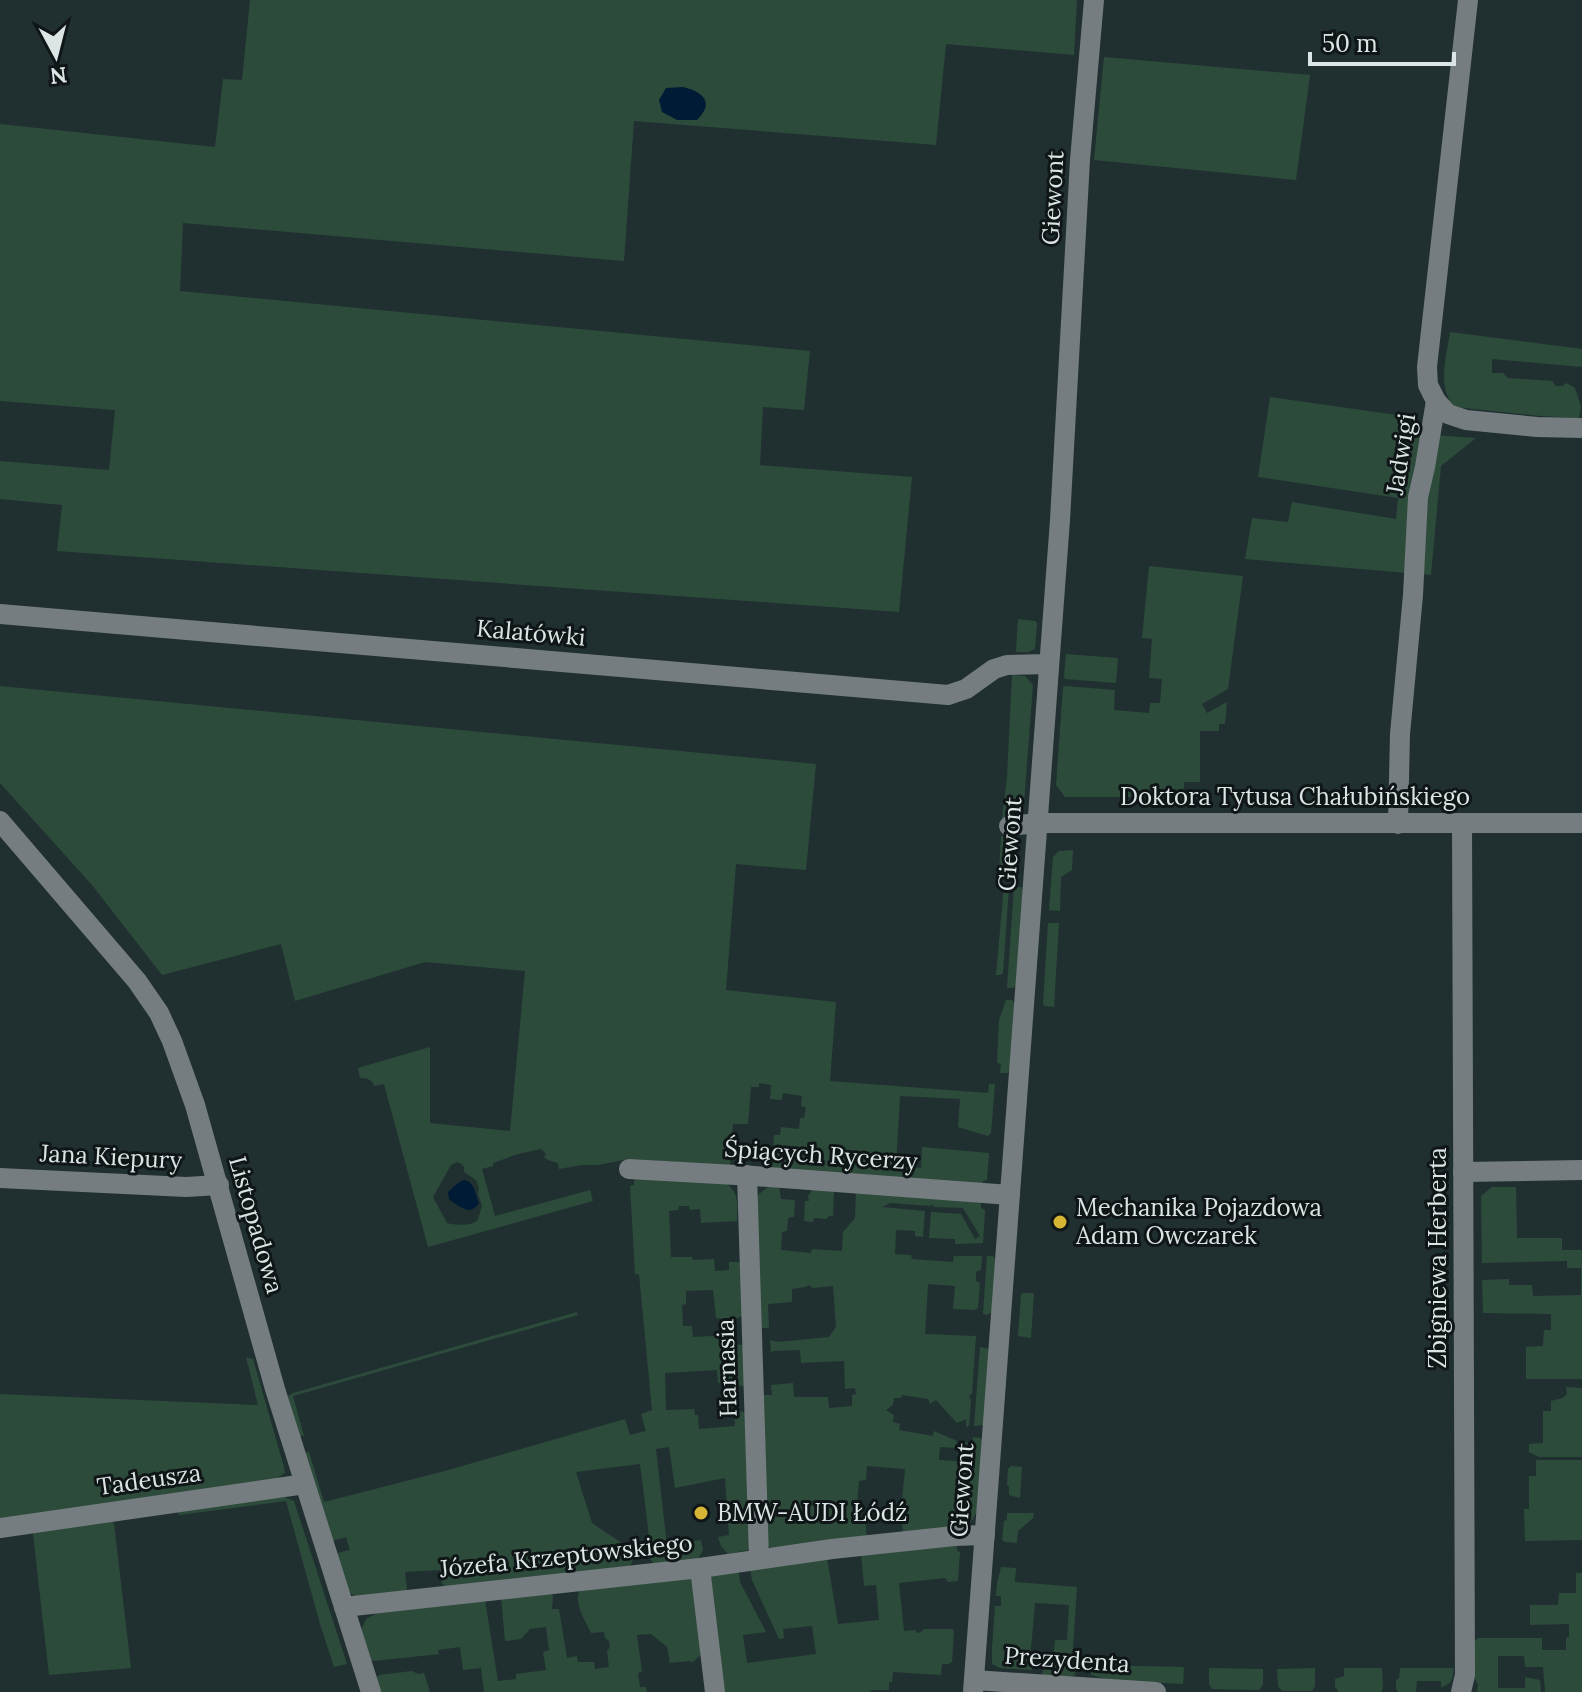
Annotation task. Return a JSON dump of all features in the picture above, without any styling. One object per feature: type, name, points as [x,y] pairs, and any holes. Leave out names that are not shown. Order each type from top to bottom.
[{"type":"street","name":"Giewont","points":[[974,1686],[1066,432],[1080,160],[1094,0]]},
{"type":"street","name":"Jadwigi","points":[[1398,824],[1400,734],[1413,595],[1418,497],[1436,401],[1428,385],[1427,367],[1468,0]]},
{"type":"street","points":[[1436,401],[1448,414],[1466,420],[1582,428]]},
{"type":"street","name":"Kalatówki","points":[[0,614],[948,695],[966,689],[994,669],[1007,665],[1049,664]]},
{"type":"street","name":"Listopadowa","points":[[0,821],[137,981],[159,1013],[172,1041],[219,1185],[275,1389],[371,1692]]},
{"type":"street","name":"Doktora Tytusa Chałubińskiego","points":[[1009,826],[1038,823],[1582,823]]},
{"type":"street","name":"Zbigniewa Herberta","points":[[1461,1692],[1465,1675],[1462,824]]},
{"type":"street","name":"Śpiących Rycerzy","points":[[629,1169],[1010,1195]]},
{"type":"street","points":[[1463,1172],[1582,1170]]},
{"type":"street","name":"Harnasia","points":[[747,1175],[759,1558]]},
{"type":"street","name":"Jana Kiepury","points":[[0,1178],[186,1187],[219,1185]]},
{"type":"street","name":"Tadeusza","points":[[0,1528],[305,1484]]},
{"type":"street","name":"Józefa Krzeptowskiego","points":[[344,1607],[700,1568],[759,1558],[954,1536],[985,1535]]},
{"type":"street","points":[[700,1568],[715,1692]]},
{"type":"street","name":"Prezydenta","points":[[974,1686],[1156,1692]]},
{"type":"green space","points":[[250,0],[1077,0],[1074,55],[946,44],[936,145],[634,121],[624,261],[183,223],[180,291],[810,351],[804,410],[763,407],[760,465],[912,477],[899,612],[57,551],[62,505],[0,499],[0,461],[109,470],[115,410],[0,401],[0,124],[215,147],[223,79],[242,80]]},
{"type":"green space","points":[[1104,57],[1310,75],[1296,180],[1094,160]]},
{"type":"green space","points":[[1450,332],[1582,349],[1582,367],[1492,359],[1492,373],[1503,373],[1508,378],[1552,381],[1556,386],[1566,383],[1575,388],[1581,407],[1579,418],[1455,407],[1449,400],[1444,381]]},
{"type":"green space","points":[[1270,397],[1411,417],[1413,431],[1419,434],[1476,438],[1441,466],[1431,575],[1245,559],[1252,518],[1288,522],[1292,502],[1396,519],[1398,498],[1258,477]]},
{"type":"green space","points":[[1149,566],[1243,576],[1228,689],[1202,704],[1207,713],[1227,702],[1225,724],[1219,724],[1219,731],[1200,731],[1200,782],[1184,782],[1184,797],[1065,797],[1056,785],[1063,687],[1115,690],[1114,710],[1149,713],[1150,703],[1160,703],[1162,679],[1149,678],[1152,639],[1142,638]]},
{"type":"green space","points":[[1018,619],[1037,623],[1035,649],[1028,652],[1016,652]]},
{"type":"green space","points":[[1066,654],[1118,658],[1116,683],[1065,679]]},
{"type":"green space","points":[[1012,675],[1025,676],[1033,685],[1024,803],[1015,811],[1014,818],[1002,819],[1007,777]]},
{"type":"green space","points":[[0,686],[816,764],[806,870],[736,864],[726,990],[836,1002],[830,1081],[988,1093],[989,1084],[995,1084],[991,1133],[988,1136],[958,1127],[960,1099],[900,1096],[896,1166],[921,1168],[922,1147],[989,1153],[987,1180],[983,1181],[982,1186],[772,1169],[774,1135],[780,1135],[781,1127],[799,1129],[806,1107],[801,1106],[802,1096],[783,1093],[782,1100],[770,1099],[771,1085],[759,1083],[759,1087],[751,1087],[748,1124],[733,1124],[730,1165],[629,1159],[559,1169],[558,1163],[544,1157],[546,1154],[541,1149],[518,1154],[482,1169],[495,1216],[590,1190],[593,1201],[428,1247],[384,1084],[374,1086],[369,1079],[360,1078],[358,1068],[430,1047],[430,1123],[510,1131],[525,971],[425,962],[295,1001],[281,944],[162,975],[92,885],[0,783]],"holes":[[[457,1162],[462,1164],[464,1172],[476,1180],[482,1206],[476,1222],[459,1225],[447,1223],[433,1197],[451,1165]]]},
{"type":"green space","points":[[1001,836],[1012,838],[1010,873],[999,873]]},
{"type":"green space","points":[[1073,850],[1072,870],[1061,877],[1060,911],[1049,910],[1053,857],[1059,851]]},
{"type":"green space","points":[[1004,886],[1009,887],[1003,973],[996,975]]},
{"type":"green space","points":[[1014,887],[1021,887],[1023,891],[1016,986],[1007,988]]},
{"type":"green space","points":[[1048,923],[1059,923],[1054,1007],[1043,1004]]},
{"type":"green space","points":[[1006,1000],[1012,1000],[1015,1004],[1010,1070],[1000,1073],[1001,1065],[997,1062],[999,1020]]},
{"type":"green space","points":[[634,1175],[725,1182],[735,1195],[737,1221],[701,1223],[700,1209],[690,1210],[689,1206],[679,1206],[678,1210],[669,1211],[671,1257],[714,1259],[715,1271],[729,1270],[729,1262],[739,1262],[742,1268],[743,1316],[732,1320],[716,1318],[713,1290],[686,1291],[686,1304],[682,1305],[683,1326],[692,1326],[693,1337],[732,1335],[732,1344],[743,1345],[751,1387],[718,1383],[717,1370],[665,1373],[666,1410],[694,1409],[695,1415],[698,1415],[699,1429],[735,1426],[734,1409],[749,1414],[752,1537],[748,1550],[728,1554],[718,1537],[729,1535],[725,1478],[675,1488],[669,1447],[656,1449],[667,1545],[701,1540],[703,1550],[698,1559],[654,1564],[650,1558],[640,1464],[576,1472],[592,1523],[632,1550],[630,1567],[448,1588],[442,1584],[440,1570],[405,1572],[405,1592],[357,1597],[350,1593],[334,1554],[350,1550],[346,1537],[332,1541],[302,1453],[309,1452],[324,1502],[625,1419],[630,1435],[646,1431],[641,1414],[652,1410],[639,1274],[635,1274],[630,1186],[634,1185]]},
{"type":"green space","points":[[779,1186],[781,1199],[795,1200],[794,1217],[788,1219],[787,1231],[782,1232],[781,1250],[811,1253],[812,1249],[842,1251],[843,1232],[855,1218],[856,1190],[981,1203],[981,1208],[985,1210],[983,1243],[955,1244],[955,1239],[929,1238],[931,1212],[961,1214],[975,1239],[980,1236],[963,1208],[890,1203],[882,1207],[925,1211],[923,1237],[915,1236],[915,1231],[896,1230],[895,1254],[911,1255],[912,1259],[953,1262],[954,1256],[982,1256],[981,1270],[976,1272],[976,1281],[980,1283],[978,1308],[953,1309],[955,1286],[928,1284],[925,1334],[976,1336],[969,1426],[966,1427],[966,1419],[957,1423],[936,1400],[930,1404],[928,1399],[902,1395],[901,1398],[894,1398],[893,1405],[886,1410],[894,1415],[893,1422],[900,1424],[899,1430],[933,1436],[934,1431],[957,1441],[955,1448],[940,1447],[939,1460],[957,1461],[958,1449],[963,1449],[964,1442],[967,1442],[959,1527],[903,1533],[901,1511],[905,1469],[867,1466],[866,1480],[859,1481],[856,1517],[865,1517],[867,1538],[776,1551],[765,1544],[761,1395],[772,1395],[771,1385],[793,1383],[794,1397],[828,1397],[829,1408],[852,1406],[852,1395],[856,1394],[855,1388],[845,1389],[844,1361],[801,1363],[800,1350],[771,1353],[770,1340],[778,1342],[829,1337],[836,1327],[833,1286],[813,1288],[809,1285],[792,1289],[792,1302],[768,1304],[769,1328],[757,1328],[754,1198],[768,1187]]},
{"type":"green space","points":[[1492,1187],[1516,1187],[1517,1238],[1562,1238],[1562,1250],[1582,1250],[1582,1379],[1526,1379],[1526,1347],[1543,1346],[1544,1330],[1551,1330],[1551,1314],[1483,1313],[1482,1280],[1509,1279],[1509,1285],[1532,1285],[1533,1296],[1581,1295],[1581,1268],[1567,1268],[1567,1261],[1482,1263],[1481,1196]]},
{"type":"green space","points":[[813,1189],[834,1190],[833,1216],[814,1218],[813,1222],[804,1221],[805,1201],[809,1201],[808,1196]]},
{"type":"green space","points":[[987,1256],[993,1256],[996,1260],[992,1312],[988,1315],[983,1314]]},
{"type":"green space","points":[[1023,1293],[1034,1293],[1031,1338],[1018,1336]]},
{"type":"green space","points":[[577,1312],[578,1315],[293,1396],[304,1436],[299,1436],[288,1396],[293,1393]]},
{"type":"green space","points":[[980,1347],[989,1349],[984,1425],[974,1426]]},
{"type":"green space","points":[[246,1357],[253,1359],[285,1473],[274,1480],[0,1519],[0,1394],[258,1405]]},
{"type":"green space","points":[[1566,1387],[1582,1388],[1582,1457],[1539,1457],[1529,1452],[1529,1444],[1543,1443],[1543,1411],[1551,1411],[1551,1401],[1563,1398],[1567,1394]]},
{"type":"green space","points":[[973,1437],[983,1442],[978,1509],[967,1525]]},
{"type":"green space","points":[[1536,1460],[1582,1460],[1582,1540],[1525,1541],[1524,1509],[1529,1509],[1529,1476],[1536,1476]]},
{"type":"green space","points":[[1011,1466],[1022,1467],[1020,1498],[1009,1495],[1008,1469]]},
{"type":"green space","points":[[284,1497],[294,1501],[347,1664],[334,1667],[286,1501],[179,1515],[177,1510]]},
{"type":"green space","points":[[1007,1513],[1034,1513],[1033,1518],[1018,1531],[1017,1543],[1002,1540]]},
{"type":"green space","points":[[111,1519],[131,1668],[49,1675],[34,1529]]},
{"type":"green space","points":[[957,1544],[957,1551],[960,1552],[958,1581],[948,1582],[945,1578],[899,1583],[904,1631],[954,1631],[952,1662],[942,1664],[941,1675],[893,1672],[889,1690],[869,1692],[720,1692],[705,1585],[711,1572],[738,1568],[740,1582],[766,1632],[743,1635],[747,1663],[816,1654],[812,1626],[783,1629],[784,1638],[779,1639],[752,1580],[750,1568],[827,1558],[838,1624],[879,1620],[876,1585],[864,1586],[861,1554]]},
{"type":"green space","points":[[1001,1567],[1016,1568],[1015,1582],[1077,1587],[1072,1663],[1076,1664],[1075,1675],[1042,1674],[1045,1665],[1051,1666],[1053,1662],[1055,1640],[1067,1640],[1069,1605],[1035,1603],[1030,1660],[1032,1670],[1000,1668],[992,1664],[995,1606],[1001,1606],[1001,1596],[996,1596]]},
{"type":"green space","points":[[1576,1573],[1582,1573],[1582,1692],[1545,1692],[1543,1667],[1525,1667],[1524,1656],[1498,1656],[1498,1688],[1525,1688],[1525,1677],[1540,1680],[1541,1692],[1477,1692],[1474,1641],[1478,1638],[1542,1638],[1542,1650],[1566,1650],[1569,1624],[1530,1625],[1530,1605],[1558,1605],[1559,1593],[1576,1593]]},
{"type":"green space","points":[[693,1576],[700,1621],[700,1656],[691,1663],[668,1663],[667,1647],[651,1634],[637,1635],[642,1672],[638,1673],[640,1687],[646,1687],[647,1692],[484,1692],[481,1668],[463,1670],[460,1647],[438,1650],[439,1654],[374,1661],[370,1660],[360,1632],[366,1619],[377,1613],[485,1600],[498,1681],[516,1679],[516,1674],[546,1670],[543,1652],[549,1650],[546,1627],[530,1629],[521,1639],[505,1641],[501,1597],[550,1591],[553,1596],[552,1609],[559,1609],[567,1658],[577,1656],[578,1662],[594,1662],[595,1669],[609,1667],[609,1641],[604,1632],[591,1633],[579,1606],[580,1589]]},
{"type":"green space","points":[[1092,1665],[1184,1667],[1183,1684],[1109,1680],[1091,1675]]},
{"type":"green space","points":[[1209,1668],[1263,1669],[1263,1685],[1259,1690],[1212,1689]]},
{"type":"green space","points":[[1315,1668],[1312,1691],[1282,1691],[1278,1686],[1277,1669]]},
{"type":"green space","points":[[1344,1668],[1382,1668],[1381,1692],[1339,1692],[1335,1679],[1344,1676]]},
{"type":"green space","points":[[1400,1668],[1454,1668],[1451,1680],[1445,1686],[1441,1687],[1441,1681],[1417,1681],[1416,1692],[1398,1692],[1396,1680]]},
{"type":"green space","points":[[412,1671],[424,1673],[430,1692],[378,1692],[376,1678],[379,1675]]},
{"type":"water","points":[[683,87],[701,95],[706,103],[697,120],[677,120],[662,112],[659,100],[666,88]]},
{"type":"water","points":[[464,1180],[473,1186],[479,1203],[471,1210],[449,1199],[448,1192]]},
{"type":"place","name":"Mechanika Pojazdowa Adam Owczarek","points":[[1060,1222]]},
{"type":"place","name":"BMW-AUDI Łódź","points":[[701,1513]]}]
